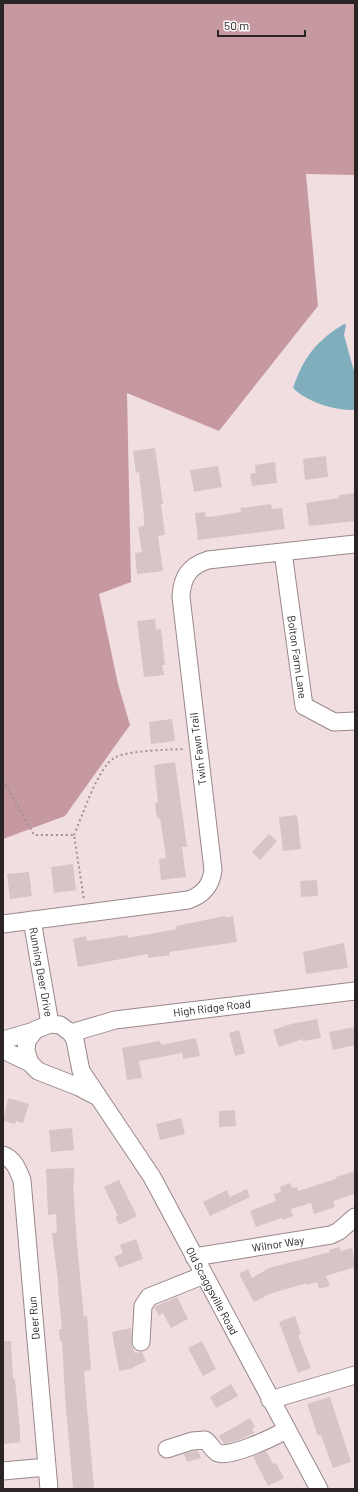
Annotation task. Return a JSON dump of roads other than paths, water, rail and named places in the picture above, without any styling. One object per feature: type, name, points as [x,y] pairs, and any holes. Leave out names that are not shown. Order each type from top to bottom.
[{"type":"street","name":"Twin Fawn Trail","points":[[3,924],[188,900],[196,897],[208,886],[213,870],[197,748],[181,597],[184,579],[194,566],[208,560],[355,544]]},
{"type":"street","name":"Bolton Farm Lane","points":[[282,552],[304,706],[334,722],[355,721]]},
{"type":"street","name":"Running Deer Drive","points":[[32,920],[42,1027]]},
{"type":"street","name":"High Ridge Road","points":[[74,1041],[115,1020],[355,991]]},
{"type":"street","points":[[3,1040],[42,1027],[60,1025],[74,1041],[74,1060],[67,1068],[55,1074],[46,1074],[38,1070],[30,1063],[3,1050]]},
{"type":"street","points":[[30,1063],[26,1051],[29,1036],[42,1027]]},
{"type":"street","name":"Old Scaggsville Road","points":[[74,1041],[81,1071],[128,1138],[152,1177],[286,1430],[319,1489]]},
{"type":"street","name":"Old Scaggsville Road","points":[[46,1074],[79,1087],[98,1097]]},
{"type":"street","name":"Deer Run","points":[[3,1155],[9,1157],[17,1167],[22,1180],[49,1489]]},
{"type":"street","name":"Wilnor Way","points":[[194,1257],[331,1235],[339,1231],[355,1217]]},
{"type":"street","points":[[141,1342],[143,1306],[149,1297],[204,1275]]},
{"type":"street","points":[[270,1400],[355,1375]]},
{"type":"street","points":[[167,1449],[192,1440],[205,1440],[214,1451],[223,1454],[264,1442],[286,1430]]},
{"type":"street","points":[[3,1471],[47,1467]]},
{"type":"water","points":[[344,324],[346,325],[344,335],[355,375],[355,408],[353,410],[329,407],[305,397],[293,388],[302,367],[312,351],[334,330]]}]
